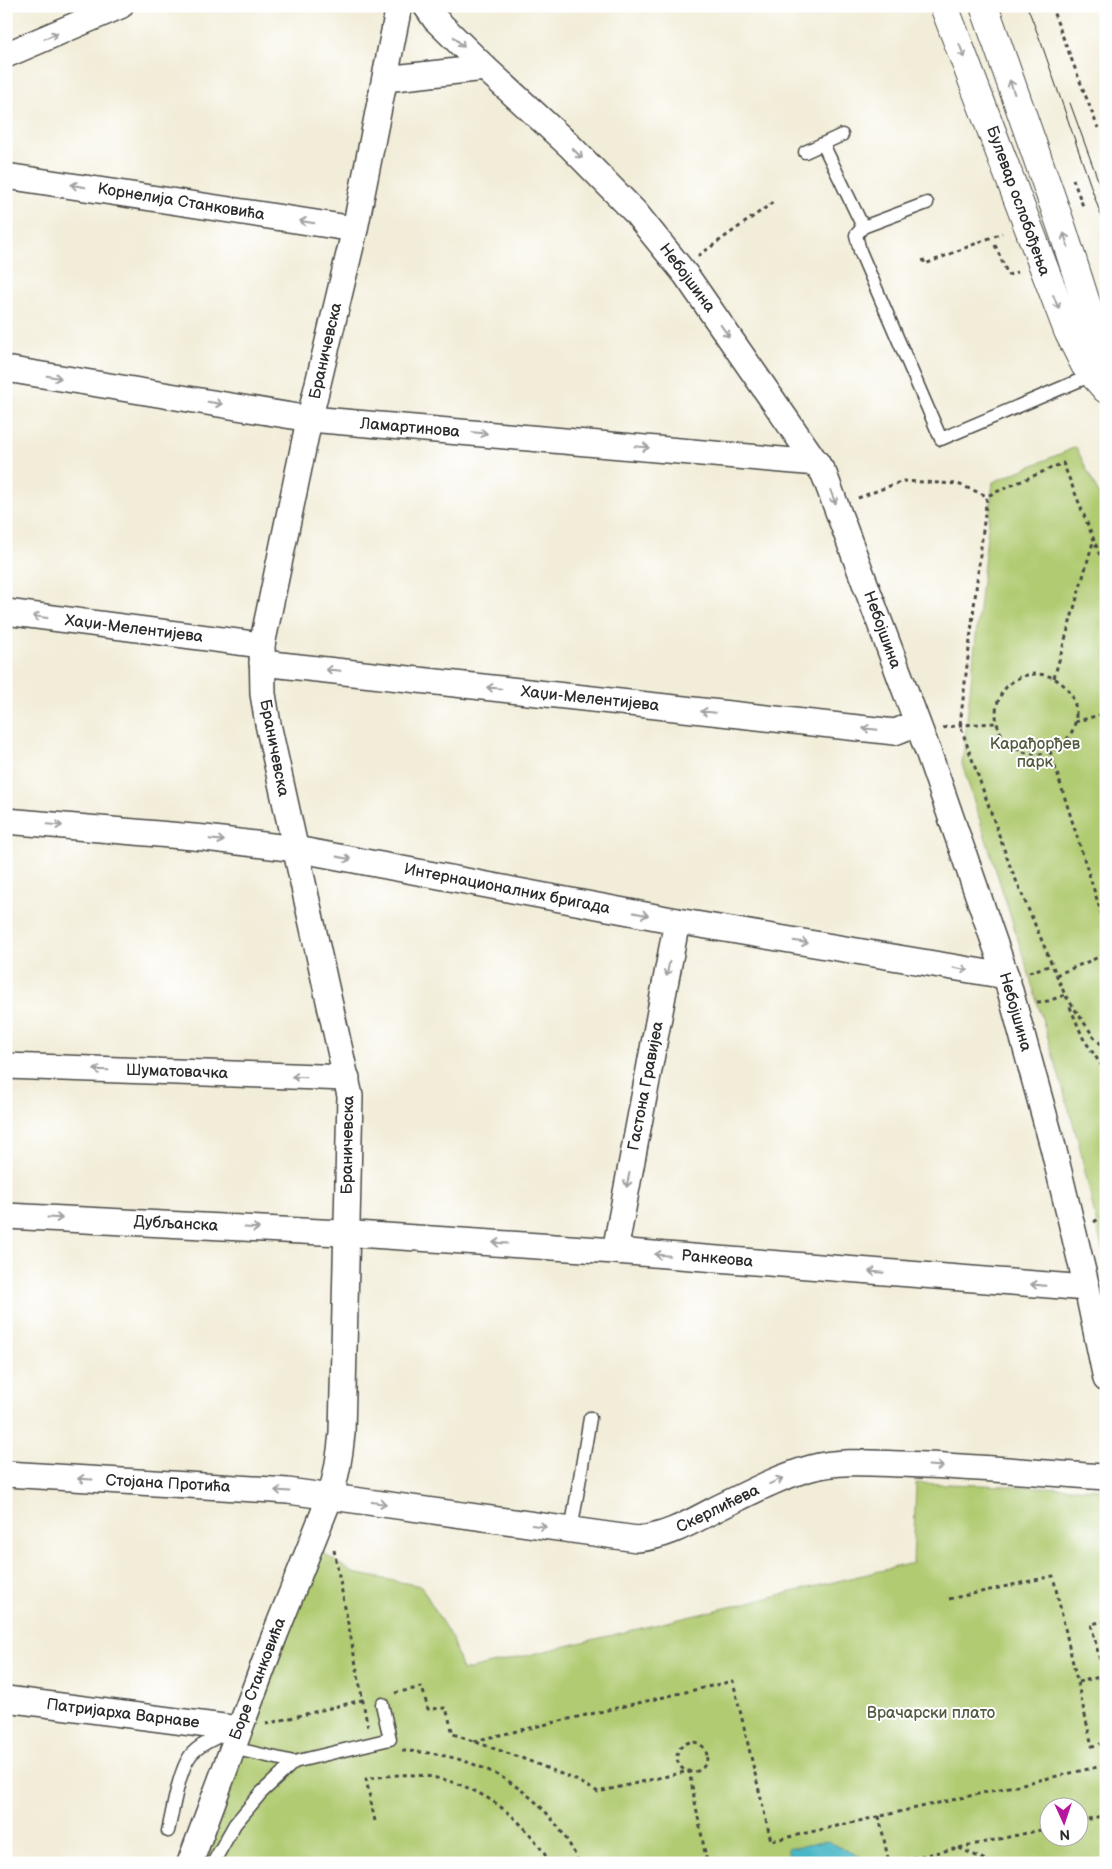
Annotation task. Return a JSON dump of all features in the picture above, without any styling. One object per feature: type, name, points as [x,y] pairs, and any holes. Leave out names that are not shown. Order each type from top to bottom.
[{"type":"main road","name":"Булевар ослобођења","points":[[944,6],[1068,331],[1085,365],[1101,378]]},
{"type":"main road","name":"Булевар ослобођења","points":[[984,6],[1096,331],[1101,378]]},
{"type":"street","points":[[6,55],[120,6]]},
{"type":"street","name":"Браничевска","points":[[330,1496],[337,1476],[342,1433],[350,1104],[348,1078],[268,724],[263,694],[262,654],[310,419],[356,229],[399,6]]},
{"type":"street","name":"Небојшина","points":[[426,6],[435,19],[570,146],[635,212],[686,275],[818,463],[927,726],[929,754],[1006,976],[1053,1147],[1087,1288],[1106,1379]]},
{"type":"street","points":[[385,79],[485,68]]},
{"type":"street","name":"Корнелија Станковића","points":[[6,176],[356,229]]},
{"type":"street","name":"Ламартинова","points":[[6,369],[310,419],[818,463]]},
{"type":"street","name":"Хаџи-Мелентијева","points":[[6,612],[262,654],[895,732],[927,726]]},
{"type":"street","name":"Интернационалних бригада","points":[[6,821],[205,838],[296,849],[677,921],[1006,976]]},
{"type":"street","name":"Гастона Гравијеа","points":[[615,1251],[677,921]]},
{"type":"street","name":"Шуматовачка","points":[[6,1066],[348,1078]]},
{"type":"street","name":"Дубљанска","points":[[6,1216],[346,1233]]},
{"type":"street","name":"Ранкеова","points":[[346,1233],[615,1251],[1087,1288]]},
{"type":"street","name":"Скерлићева","points":[[330,1496],[637,1539],[661,1535],[797,1472],[828,1464],[919,1465],[1106,1477]]},
{"type":"street","name":"Стојана Протића","points":[[6,1474],[288,1491],[330,1496]]},
{"type":"street","name":"Боре Станковића","points":[[190,1863],[243,1734],[330,1496]]},
{"type":"street","name":"Патријарха Варнаве","points":[[6,1699],[243,1734]]},
{"type":"lane","points":[[805,152],[842,135]]},
{"type":"lane","points":[[822,144],[863,227]]},
{"type":"lane","points":[[926,203],[863,227],[856,235],[860,251],[941,439],[1101,378]]},
{"type":"lane","points":[[571,1531],[590,1418]]},
{"type":"lane","points":[[213,1863],[235,1824],[261,1793],[294,1762],[390,1739],[385,1699]]},
{"type":"lane","points":[[168,1831],[179,1783],[190,1755],[214,1738],[243,1734],[294,1762]]},
{"type":"path","points":[[1051,6],[1098,128]]},
{"type":"path","points":[[1104,27],[1106,34]]},
{"type":"path","points":[[1073,179],[1084,209]]},
{"type":"path","points":[[691,260],[775,201]]},
{"type":"path","points":[[923,259],[925,264],[1002,233]]},
{"type":"path","points":[[995,245],[1008,275],[1017,272]]},
{"type":"path","points":[[851,500],[903,480],[958,484],[986,496],[1063,463],[1106,570]]},
{"type":"path","points":[[986,496],[960,725],[1010,866],[1083,1038],[1104,1065],[1106,1072]]},
{"type":"path","points":[[1054,678],[1093,541]]},
{"type":"path","points":[[1029,674],[1042,674],[1054,678],[1064,686],[1072,697],[1075,709],[1075,722],[1070,734],[1062,744],[1050,751],[1037,754],[1024,752],[1011,746],[1002,736],[997,723],[996,710],[1000,697],[1007,686],[1029,674]]},
{"type":"path","points":[[1075,722],[1106,713]]},
{"type":"path","points":[[927,726],[997,723]]},
{"type":"path","points":[[1050,751],[1106,928]]},
{"type":"path","points":[[1056,975],[1106,954]]},
{"type":"path","points":[[1040,970],[1052,965]]},
{"type":"path","points":[[1048,1001],[1065,995]]},
{"type":"path","points":[[1067,1000],[1094,1037],[1106,1049]]},
{"type":"path","points":[[1088,1225],[1106,1214]]},
{"type":"path","points":[[316,1531],[332,1537],[361,1700],[373,1753],[421,1751],[468,1761],[490,1771],[518,1788],[548,1814],[563,1833],[579,1863]]},
{"type":"path","points":[[949,1599],[1053,1576],[1092,1746],[1106,1742]]},
{"type":"path","points":[[1106,1621],[1091,1624],[1106,1686]]},
{"type":"path","points":[[1078,1682],[1104,1676]]},
{"type":"path","points":[[474,1741],[733,1681],[771,1841],[1106,1765]]},
{"type":"path","points":[[385,1699],[422,1687],[428,1709],[446,1708],[453,1734],[524,1759],[574,1779],[598,1792],[696,1772],[706,1763],[707,1756],[701,1745],[695,1742],[688,1742],[678,1750],[678,1764],[682,1769],[689,1772]]},
{"type":"path","points":[[243,1734],[370,1698]]},
{"type":"path","points":[[689,1772],[707,1863]]},
{"type":"path","points":[[376,1821],[366,1779],[408,1775],[439,1778],[462,1785],[504,1808],[532,1836],[550,1863]]},
{"type":"path","points":[[1090,1819],[1106,1815]]},
{"type":"path","points":[[879,1816],[889,1863],[1040,1830]]},
{"type":"path","points":[[958,1847],[992,1863]]},
{"type":"green space","name":"Карађорђев парк","points":[[1076,447],[1106,509],[1106,1267],[1078,1140],[1028,971],[962,764],[993,482]]},
{"type":"green space","name":"Врачарски плато","points":[[916,1483],[1104,1489],[1106,1498],[1106,1863],[190,1863],[310,1544],[353,1573],[421,1586],[452,1639],[462,1671],[913,1563]]},
{"type":"water","points":[[827,1841],[863,1858],[845,1863],[792,1863],[787,1849]]},
{"type":"tram line","points":[[1027,6],[1106,230]]},
{"type":"tram line","points":[[1070,103],[1106,202]]}]
